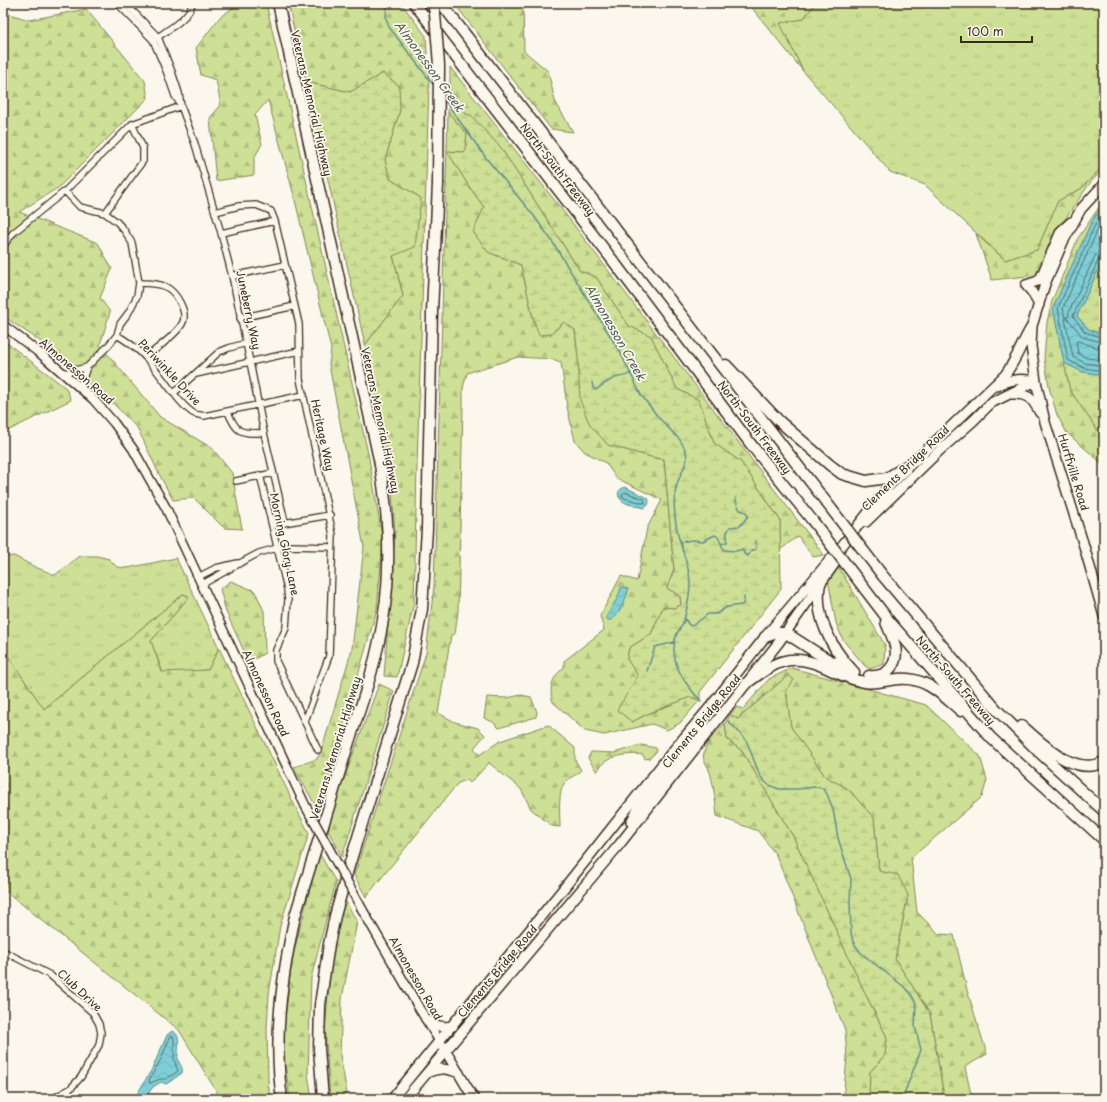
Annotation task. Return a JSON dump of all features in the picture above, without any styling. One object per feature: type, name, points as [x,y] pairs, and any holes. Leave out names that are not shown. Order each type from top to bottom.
[{"type":"highway","name":"Veterans Memorial Highway","points":[[278,3],[379,460],[385,496],[388,538],[385,606],[378,646],[360,709],[295,916],[287,952],[283,974],[279,1016],[278,1060],[282,1099]]},
{"type":"highway","name":"North-South Freeway","points":[[414,3],[619,267],[753,447],[812,520],[890,622],[991,738],[1104,840]]},
{"type":"highway","points":[[323,1099],[319,1049],[320,1004],[329,944],[348,872],[412,663],[422,609],[427,529],[432,312],[438,184],[440,65],[436,14],[432,3]]},
{"type":"highway","name":"North-South Freeway","points":[[441,3],[883,576],[996,709],[1038,751],[1104,811]]},
{"type":"highway","points":[[708,351],[725,363],[788,429],[830,466],[842,474],[866,481],[888,478],[908,466],[922,454]]},
{"type":"highway","points":[[820,583],[818,597],[824,624],[830,639],[846,663],[855,673]]},
{"type":"highway","points":[[765,637],[777,633],[786,633],[843,668],[855,673],[872,677],[883,674],[894,664],[896,652],[892,636],[864,588]]},
{"type":"highway","points":[[747,683],[772,665],[779,662],[793,660],[821,665],[848,678],[867,683],[901,679],[917,680],[924,682],[941,693],[991,738]]},
{"type":"highway","points":[[996,709],[1016,722],[1052,751],[1069,762],[1086,767],[1095,766],[1104,762]]},
{"type":"main road","name":"Clements Bridge Road","points":[[392,1099],[453,1026],[765,637],[845,542],[891,484],[1005,375],[1014,362],[1023,341],[1032,326],[1045,284],[1063,242],[1081,209],[1104,184]]},
{"type":"main road","points":[[1039,305],[1032,292],[1026,285],[1038,281],[1041,277],[1061,231],[1076,217]]},
{"type":"main road","name":"Almonesson Road","points":[[3,326],[80,387],[105,411],[133,449],[166,508],[305,805],[362,909],[474,1099]]},
{"type":"main road","name":"Clements Bridge Road","points":[[1032,326],[1031,346],[1036,381]]},
{"type":"main road","name":"Clements Bridge Road","points":[[988,392],[1012,380],[1024,378],[1036,381]]},
{"type":"main road","name":"Clements Bridge Road","points":[[405,1099],[619,845],[786,633],[820,583],[865,524],[940,450],[991,403],[1036,381]]},
{"type":"main road","name":"Hurffville Road","points":[[1036,381],[1045,422],[1084,546],[1104,616]]},
{"type":"main road","points":[[1007,394],[1025,394],[1033,400],[1045,422]]},
{"type":"main road","points":[[684,762],[683,758],[685,748],[722,702],[736,674]]},
{"type":"main road","points":[[619,845],[643,800],[678,757],[680,753],[679,743]]},
{"type":"main road","points":[[426,1019],[438,1026],[453,1026]]},
{"type":"main road","points":[[427,1072],[437,1068],[444,1068],[459,1073]]},
{"type":"street","name":"Juneberry Way","points":[[117,3],[125,5],[156,38],[179,93],[181,106],[195,144],[232,276],[264,433],[285,522]]},
{"type":"street","points":[[156,38],[188,15],[192,8],[192,3]]},
{"type":"street","points":[[3,246],[10,236],[26,222],[66,192],[132,124],[181,106]]},
{"type":"street","points":[[105,213],[144,161],[143,148],[132,124]]},
{"type":"street","points":[[66,192],[80,207],[105,213],[117,222],[124,230],[132,243],[139,283],[137,296],[129,312],[120,324],[117,335],[87,367],[80,387]]},
{"type":"street","points":[[215,212],[239,206],[256,205],[271,211],[275,221],[221,233]]},
{"type":"street","name":"Heritage Way","points":[[275,221],[299,324],[300,379],[330,515],[333,535],[329,656],[305,721]]},
{"type":"street","points":[[232,276],[285,265]]},
{"type":"street","points":[[139,283],[159,284],[167,287],[178,300],[184,311],[183,323],[170,338],[146,357]]},
{"type":"street","points":[[240,318],[295,306]]},
{"type":"street","name":"Periwinkle Drive","points":[[117,335],[127,341],[146,357],[188,409],[196,414],[204,416],[228,412],[304,395]]},
{"type":"street","points":[[174,393],[219,352],[246,343]]},
{"type":"street","points":[[196,374],[299,352]]},
{"type":"street","points":[[64,373],[87,367]]},
{"type":"street","points":[[228,412],[234,426],[242,432],[264,433]]},
{"type":"street","points":[[236,481],[273,473]]},
{"type":"street","name":"Morning Glory Lane","points":[[260,476],[288,600],[286,628],[276,650],[276,661],[318,750]]},
{"type":"street","points":[[272,525],[330,515]]},
{"type":"street","points":[[200,581],[259,553],[277,548],[291,546],[332,547]]},
{"type":"street","name":"Club Drive","points":[[3,951],[50,975],[93,1013],[99,1024],[101,1033],[99,1045],[81,1077],[70,1089],[52,1099]]},
{"type":"green space","points":[[240,3],[266,3],[369,458],[383,542],[377,609],[319,812],[294,767],[317,759],[322,749],[352,649],[364,547],[329,365],[331,349],[293,192],[268,100],[255,115],[262,144],[254,158],[254,175],[216,181],[210,118],[221,105],[216,80],[201,75],[196,48],[220,17]]},
{"type":"green space","points":[[288,3],[401,3],[426,36],[429,84],[414,603],[397,677],[384,676],[395,532],[391,477],[365,345],[403,296],[393,255],[421,198],[390,179],[385,160],[400,110],[383,73],[350,92],[306,82]]},
{"type":"green space","points":[[454,3],[523,3],[524,51],[548,71],[555,101],[573,132],[551,129]]},
{"type":"green space","points":[[748,3],[816,3],[803,19],[780,23],[803,71]]},
{"type":"green space","points":[[816,3],[1104,3],[1104,165],[1082,188],[1058,201],[1037,250],[1005,260],[925,185],[890,172],[803,71],[779,23],[803,19]]},
{"type":"green space","points":[[86,9],[145,81],[148,98],[59,187],[19,212],[98,243],[112,269],[100,298],[110,312],[100,345],[160,417],[212,448],[232,473],[242,529],[224,528],[194,498],[173,500],[138,429],[107,397],[104,397],[40,341],[3,316],[3,12],[29,20]]},
{"type":"green space","points":[[450,67],[570,220],[824,555],[813,557],[798,536],[780,550],[780,520],[741,462],[714,443],[699,400],[677,389],[651,337],[629,326],[596,277],[580,271],[501,148],[466,115],[450,91]]},
{"type":"green space","points":[[383,73],[399,86],[400,110],[385,160],[390,179],[421,198],[415,247],[393,256],[403,296],[365,345],[306,82],[350,92]]},
{"type":"green space","points":[[450,91],[466,114],[471,115],[501,148],[580,271],[596,277],[629,326],[651,336],[677,389],[699,400],[714,443],[741,462],[780,520],[781,589],[700,692],[700,700],[690,697],[645,715],[632,722],[617,710],[638,676],[627,659],[629,648],[651,634],[663,607],[674,608],[681,605],[680,596],[667,588],[674,570],[664,459],[655,458],[608,445],[590,425],[580,400],[575,330],[564,322],[550,334],[539,335],[533,318],[521,265],[488,252],[473,232],[484,207],[470,188],[447,151],[465,152],[467,134],[448,112]]},
{"type":"green space","points":[[448,112],[467,134],[465,152],[448,152],[470,188],[484,207],[488,252],[521,265],[533,318],[539,335],[551,334],[564,322],[575,330],[578,357],[608,445],[655,458],[664,459],[674,570],[667,588],[680,596],[681,605],[674,608],[663,607],[651,634],[629,648],[627,659],[638,676],[632,722],[645,715],[690,697],[700,700],[680,723],[667,730],[652,724],[604,735],[585,731],[553,702],[551,692],[552,683],[564,667],[564,661],[604,630],[600,616],[621,576],[637,581],[647,528],[662,500],[616,478],[606,463],[585,452],[575,441],[567,407],[561,362],[552,359],[518,357],[467,373],[463,388],[458,611],[455,634],[451,635],[438,713],[455,722],[478,728],[485,735],[474,748],[479,755],[500,741],[548,725],[575,748],[575,760],[581,770],[566,781],[561,790],[560,827],[552,826],[531,809],[521,789],[489,763],[470,783],[467,780],[458,783],[366,897],[354,875],[426,653],[434,586]]},
{"type":"green space","points":[[1104,165],[1104,168],[1090,183],[1059,228],[1037,275],[992,280],[976,234],[1005,260],[1037,250],[1058,201],[1082,188]]},
{"type":"green space","points":[[1104,200],[1090,225],[1053,308],[1070,390],[1104,440],[1104,465],[1067,433],[1057,415],[1050,391],[1044,358],[1047,322],[1052,301],[1078,238]]},
{"type":"green space","points":[[1104,257],[1104,335],[1088,329],[1077,316]]},
{"type":"green space","points":[[3,340],[66,388],[71,400],[3,433]]},
{"type":"green space","points":[[1064,363],[1083,372],[1104,375],[1104,440],[1070,390]]},
{"type":"green space","points":[[14,556],[55,575],[80,556],[97,556],[109,559],[117,567],[128,568],[176,558],[219,648],[208,670],[163,673],[151,641],[189,597],[183,594],[44,709],[3,649],[3,557]]},
{"type":"green space","points":[[838,566],[885,645],[884,664],[870,669],[865,666],[843,640],[836,623],[828,580]]},
{"type":"green space","points":[[231,581],[255,591],[264,611],[265,653],[249,662],[226,612],[220,589]]},
{"type":"green space","points":[[183,594],[189,597],[151,641],[162,672],[208,670],[219,648],[309,833],[280,926],[269,994],[267,1028],[270,1099],[221,1099],[179,1030],[3,889],[3,649],[44,709]]},
{"type":"green space","points":[[792,668],[926,705],[980,756],[987,780],[982,797],[911,858],[917,912],[939,934],[954,935],[967,990],[987,1054],[965,1067],[972,1099],[940,1099],[943,1091],[930,1014],[895,959],[908,895],[879,871],[874,818],[848,789],[825,777],[791,727],[786,691],[788,675],[738,719],[730,715],[737,707],[743,709],[769,679]]},
{"type":"green space","points":[[788,675],[794,680],[786,691],[791,727],[825,776],[848,789],[874,818],[879,871],[898,875],[908,895],[895,959],[930,1014],[943,1091],[940,1099],[869,1099],[870,1072],[885,1055],[887,1037],[865,993],[794,838],[742,751],[727,739],[725,723],[730,715],[738,719]]},
{"type":"green space","points":[[379,684],[394,691],[342,857],[326,827]]},
{"type":"green space","points":[[521,695],[531,697],[537,712],[536,717],[499,728],[493,722],[484,718],[487,697],[507,698]]},
{"type":"green space","points":[[725,723],[727,739],[742,751],[794,838],[865,993],[887,1037],[885,1055],[870,1072],[869,1099],[843,1099],[847,1058],[845,1030],[776,855],[758,831],[717,816],[712,779],[703,755],[707,744]]},
{"type":"green space","points":[[641,745],[656,748],[657,751],[650,758],[645,759],[643,755],[635,754],[611,758],[603,763],[597,772],[588,758],[591,752],[614,753]]},
{"type":"green space","points":[[319,853],[336,882],[311,978],[308,1074],[312,1099],[290,1099],[282,1044],[292,959]]},
{"type":"green space","points":[[344,898],[357,922],[342,998],[340,1055],[348,1099],[330,1099],[325,1029],[331,961]]},
{"type":"water","points":[[1104,202],[1104,257],[1077,316],[1088,329],[1104,335],[1104,375],[1083,372],[1064,363],[1053,308],[1090,225]]},
{"type":"water","points":[[625,487],[648,498],[648,505],[644,508],[628,504],[621,500],[618,493]]},
{"type":"water","points":[[623,587],[628,589],[625,600],[616,616],[612,620],[608,620],[606,617],[618,597],[621,588]]},
{"type":"water","points":[[172,1031],[177,1036],[179,1043],[178,1058],[182,1073],[166,1084],[161,1082],[153,1087],[144,1099],[134,1099],[152,1069],[167,1035]]},
{"type":"waterway","name":"Almonesson Creek","points":[[387,3],[386,18],[389,27],[435,87]]},
{"type":"waterway","name":"Almonesson Creek","points":[[443,98],[486,158],[534,216],[552,241],[620,352],[641,395],[659,418],[680,440],[686,451],[687,459],[677,484],[674,507],[678,537],[690,576],[690,587],[685,616],[676,636],[674,655],[676,664],[684,680],[701,701]]},
{"type":"waterway","points":[[592,382],[595,390],[612,379],[631,373]]},
{"type":"waterway","points":[[721,544],[727,542],[727,532],[730,527],[740,526],[748,516],[746,512],[740,510],[736,502],[736,497]]},
{"type":"waterway","points":[[680,542],[692,540],[703,541],[715,535],[718,537],[724,550],[736,551],[743,549],[744,554],[748,556],[751,551],[756,549],[756,541]]},
{"type":"waterway","points":[[684,618],[689,625],[692,626],[708,614],[716,614],[727,607],[742,605],[744,602],[744,597]]},
{"type":"waterway","points":[[647,671],[655,647],[675,642]]},
{"type":"waterway","name":"Almonesson Creek","points":[[728,721],[747,742],[760,776],[769,785],[779,789],[822,788],[827,794],[833,809],[838,838],[851,879],[850,902],[851,933],[853,942],[861,953],[903,986],[911,994],[916,1003],[915,1026],[921,1050],[902,1099]]}]
